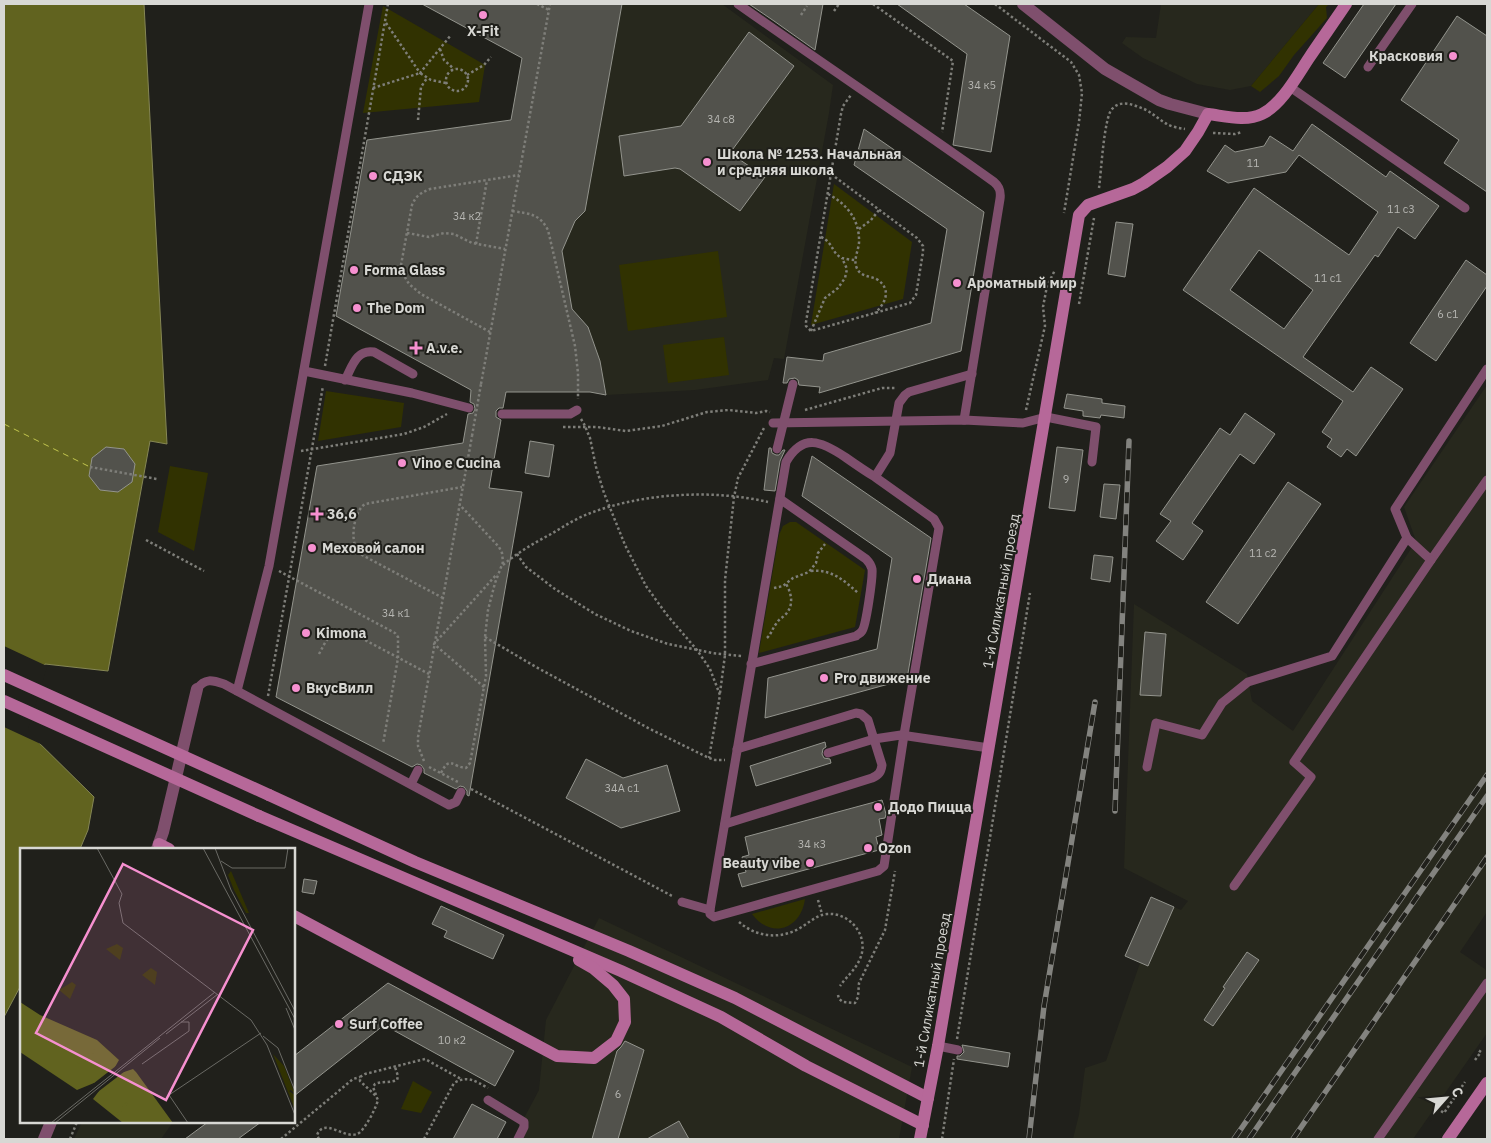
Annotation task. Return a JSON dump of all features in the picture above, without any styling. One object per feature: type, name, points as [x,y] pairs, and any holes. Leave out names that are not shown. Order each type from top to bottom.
[{"type":"street","points":[[1023,4],[1105,69],[1160,100],[1208,114],[1235,118],[1250,118],[1262,114],[1278,101],[1290,87],[1346,4]]},
{"type":"street","name":"1-й Силикатный проезд","points":[[920,1139],[938,1046],[1080,215],[1088,205],[1098,200],[1133,190],[1167,166],[1184,151],[1208,114]]},
{"type":"street","points":[[4,675],[415,862],[629,951],[735,998],[928,1098]]},
{"type":"street","points":[[162,848],[196,689]]},
{"type":"street","points":[[4,701],[259,816],[620,971],[720,1017],[806,1066],[923,1124]]},
{"type":"street","points":[[295,917],[557,1056],[594,1058],[616,1041],[625,1022],[624,999],[613,985],[593,968],[543,938]]},
{"type":"street","points":[[1448,1139],[1487,1083]]},
{"type":"street","points":[[44,1139],[51,1123]]},
{"type":"lane","points":[[237,691],[269,566],[369,4]]},
{"type":"lane","points":[[738,4],[940,143],[998,186],[1001,194],[964,420]]},
{"type":"lane","points":[[1368,66],[1412,4]]},
{"type":"lane","points":[[1290,87],[1464,208]]},
{"type":"lane","points":[[345,380],[358,356],[368,351],[374,352],[413,374]]},
{"type":"lane","points":[[1431,560],[1408,538],[1395,509],[1487,369]]},
{"type":"lane","points":[[304,371],[412,393],[465,407]]},
{"type":"lane","points":[[874,477],[890,453],[898,403],[905,395],[909,392],[972,374]]},
{"type":"lane","points":[[777,449],[794,384]]},
{"type":"lane","points":[[502,414],[570,414],[576,411]]},
{"type":"lane","points":[[773,424],[785,419],[896,422],[964,420],[1023,423],[1046,417],[1096,427],[1092,462]]},
{"type":"lane","points":[[821,443],[831,447],[934,519],[939,528],[884,866],[878,871],[714,917],[710,914],[710,910],[779,501],[786,462],[791,452],[805,444],[821,443]]},
{"type":"lane","points":[[1234,886],[1311,777],[1294,762],[1487,480]]},
{"type":"lane","points":[[752,660],[860,633],[864,626],[872,577],[870,563],[831,534],[779,501]]},
{"type":"lane","points":[[1148,767],[1156,723],[1202,735],[1222,703],[1248,682],[1332,656],[1408,538]]},
{"type":"lane","points":[[196,689],[201,683],[214,681],[237,691],[449,805],[456,802],[464,789]]},
{"type":"lane","points":[[725,824],[878,776],[882,765],[868,720],[856,713],[736,753]]},
{"type":"lane","points":[[828,753],[874,738],[904,735],[989,748]]},
{"type":"lane","points":[[411,784],[418,770]]},
{"type":"lane","points":[[682,902],[710,910]]},
{"type":"lane","points":[[1378,1139],[1487,983]]},
{"type":"lane","points":[[938,1046],[957,1049]]},
{"type":"lane","points":[[488,1100],[524,1122],[524,1127],[518,1139]]},
{"type":"path","points":[[266,707],[323,392],[328,346],[388,4]]},
{"type":"path","points":[[537,4],[549,10]]},
{"type":"path","points":[[458,782],[429,767],[418,746],[418,737],[550,4]]},
{"type":"path","points":[[801,15],[806,4]]},
{"type":"path","points":[[834,11],[839,4]]},
{"type":"path","points":[[873,4],[953,61],[940,143]]},
{"type":"path","points":[[995,4],[1071,62],[1079,75],[1082,93],[1079,122],[1064,214]]},
{"type":"path","points":[[385,21],[420,73],[434,81],[446,83]]},
{"type":"path","points":[[373,88],[420,73],[451,35]]},
{"type":"path","points":[[440,49],[444,60],[454,69]]},
{"type":"path","points":[[467,75],[484,66],[491,57]]},
{"type":"path","points":[[459,68],[467,75],[466,87],[461,90],[455,91],[449,88],[446,83],[448,72],[454,69],[459,68]]},
{"type":"path","points":[[418,120],[422,87],[427,78]]},
{"type":"path","points":[[811,331],[806,326],[806,322],[841,114],[846,101],[857,87]]},
{"type":"path","points":[[1079,305],[1098,200],[1106,127]]},
{"type":"path","points":[[811,331],[905,305],[913,300],[916,295],[923,252],[923,246],[917,238],[831,174]]},
{"type":"path","points":[[490,332],[421,294],[409,284],[403,274],[401,264],[412,205],[421,192],[519,175]]},
{"type":"path","points":[[476,244],[488,180]]},
{"type":"path","points":[[828,194],[844,204],[857,223],[859,243],[855,260],[858,270],[863,275],[880,281],[884,287],[885,302],[874,314]]},
{"type":"path","points":[[858,230],[871,220],[879,210]]},
{"type":"path","points":[[512,211],[538,217],[544,222],[548,230],[575,346],[578,392]]},
{"type":"path","points":[[407,233],[429,237],[454,234],[476,244],[505,249]]},
{"type":"path","points":[[820,237],[828,241],[835,253],[842,258],[855,260]]},
{"type":"path","points":[[811,331],[825,298],[838,288],[845,278],[847,269],[842,258]]},
{"type":"path","points":[[1023,423],[1045,326],[1043,307],[1047,286],[1055,270]]},
{"type":"path","points":[[564,427],[597,427],[626,431],[662,426],[707,412],[729,410],[756,413],[766,411],[785,419],[882,388],[899,389],[909,392]]},
{"type":"path","points":[[289,453],[404,434],[424,427],[465,407]]},
{"type":"path","points":[[576,411],[586,427],[604,493],[625,545],[646,586],[667,615],[698,650],[710,669],[720,695]]},
{"type":"path","points":[[709,758],[725,655],[725,580],[734,497],[738,478],[764,430],[762,421]]},
{"type":"path","points":[[90,467],[157,479]]},
{"type":"path","points":[[443,598],[362,554],[356,548],[353,536],[357,512],[361,506],[371,502],[462,487]]},
{"type":"path","points":[[434,644],[502,566],[532,544],[586,515],[610,507],[668,495],[718,495],[779,501]]},
{"type":"path","points":[[459,504],[499,547],[503,557],[502,566]]},
{"type":"path","points":[[809,572],[816,563],[820,550],[831,534]]},
{"type":"path","points":[[146,540],[204,571]]},
{"type":"path","points":[[517,554],[526,566],[555,589],[595,614],[631,631],[668,644],[752,660]]},
{"type":"path","points":[[269,566],[395,633],[399,640],[398,658],[383,744]]},
{"type":"path","points":[[441,773],[446,764],[451,762],[462,768],[466,768],[470,764],[487,666],[485,637],[488,610],[490,597],[499,571]]},
{"type":"path","points":[[765,586],[780,588],[793,578],[809,572],[832,573],[846,582],[868,602]]},
{"type":"path","points":[[755,643],[772,634],[777,622],[790,609],[792,596],[786,584]]},
{"type":"path","points":[[942,1139],[1030,593]]},
{"type":"path","points":[[319,654],[332,634],[343,630],[429,674]]},
{"type":"path","points":[[485,637],[658,734],[709,758],[724,761],[736,753]]},
{"type":"path","points":[[434,644],[484,687]]},
{"type":"path","points":[[464,789],[682,902]]},
{"type":"path","points":[[838,995],[839,999],[843,1002],[855,1003],[858,997],[859,983],[885,930],[896,863]]},
{"type":"path","points":[[815,889],[822,914]]},
{"type":"path","points":[[732,912],[736,920],[756,933],[774,936],[787,934],[801,928],[822,914],[841,915],[851,920],[858,929],[862,939],[863,950],[859,961],[840,986]]},
{"type":"path","points":[[1475,1060],[1481,1052],[1478,1050]]},
{"type":"path","points":[[281,1139],[353,1079],[365,1074],[425,1059],[461,1079],[470,1079],[493,1090]]},
{"type":"path","points":[[319,1139],[317,1135],[319,1129],[322,1128],[331,1128],[354,1135],[358,1134],[377,1105],[378,1100],[373,1087],[381,1081],[393,1082],[397,1080],[398,1076],[395,1067]]},
{"type":"path","points":[[360,1077],[360,1081],[376,1096]]},
{"type":"path","points":[[424,1139],[454,1083],[461,1079]]},
{"type":"path","points":[[1438,1108],[1444,1112],[1465,1082]]},
{"type":"path","points":[[70,1139],[77,1123]]},
{"type":"shaded area","points":[[4,4],[144,4],[167,444],[150,441],[108,671],[45,664],[25,729],[94,797],[88,830],[80,848],[20,848],[20,987],[4,1017]]},
{"type":"shaded area","name":"Школа № 1253. Начальная и средняя школа","points":[[622,4],[722,4],[833,85],[784,359],[774,358],[768,380],[695,390],[606,395],[600,361],[588,327],[572,309],[562,251],[575,221],[585,211]]},
{"type":"shaded area","points":[[1161,4],[1319,4],[1251,86],[1230,90],[1197,84],[1143,58],[1122,43],[1126,37],[1156,38]]},
{"type":"shaded area","points":[[1319,4],[1329,4],[1326,7],[1327,18],[1294,55],[1279,76],[1260,92],[1251,86]]},
{"type":"shaded area","points":[[383,6],[485,65],[479,102],[363,113]]},
{"type":"shaded area","points":[[834,184],[912,242],[903,299],[811,325]]},
{"type":"shaded area","points":[[718,251],[727,317],[628,331],[619,265]]},
{"type":"shaded area","points":[[724,337],[729,375],[668,383],[663,345]]},
{"type":"shaded area","points":[[1487,385],[1487,912],[1460,952],[1485,969],[1487,973],[1487,1033],[1413,1139],[1073,1139],[1079,1115],[1085,1068],[1106,1061],[1140,963],[1125,956],[1151,897],[1181,910],[1188,901],[1124,868],[1134,604],[1247,674],[1252,701],[1293,731],[1416,541],[1404,507]]},
{"type":"shaded area","points":[[326,391],[404,403],[401,427],[318,441]]},
{"type":"shaded area","points":[[170,466],[208,473],[194,551],[158,532]]},
{"type":"shaded area","points":[[790,522],[796,522],[865,570],[855,627],[759,653],[779,535],[783,526]]},
{"type":"shaded area","points":[[805,899],[798,918],[784,928],[768,927],[752,914]]},
{"type":"shaded area","points":[[599,918],[912,1067],[899,1139],[513,1139],[539,1090],[546,1020]]},
{"type":"shaded area","points":[[413,1081],[432,1092],[421,1113],[401,1109]]},
{"type":"shaded area","points":[[82,1123],[172,1123],[161,1139],[74,1139]]},
{"type":"pier","points":[[4,646],[49,667],[47,667],[28,729],[45,746],[4,727]]},
{"type":"building","points":[[422,4],[622,4],[585,211],[575,221],[562,251],[572,309],[588,327],[600,361],[606,395],[590,392],[506,392],[503,408],[499,408],[496,411],[496,417],[501,420],[489,488],[522,492],[469,796],[464,787],[460,786],[456,789],[424,773],[421,765],[417,764],[412,767],[276,697],[317,466],[463,443],[468,414],[473,413],[475,409],[474,404],[470,402],[471,390],[336,316],[367,140],[511,120],[522,58]]},
{"type":"building","points":[[749,4],[823,4],[815,50],[774,21]]},
{"type":"building","points":[[897,4],[964,4],[1010,36],[991,152],[953,145],[967,54]]},
{"type":"building","points":[[1364,4],[1396,4],[1345,78],[1323,63]]},
{"type":"building","points":[[1457,16],[1487,36],[1487,192],[1444,163],[1459,140],[1401,100]]},
{"type":"building","points":[[749,32],[794,66],[730,153],[765,177],[740,211],[680,169],[675,168],[624,176],[619,136],[681,126]]},
{"type":"building","points":[[1312,124],[1386,177],[1390,171],[1439,206],[1415,239],[1398,227],[1378,257],[1375,255],[1303,357],[1353,392],[1371,367],[1403,389],[1356,456],[1347,449],[1341,457],[1327,447],[1332,439],[1322,432],[1343,401],[1183,290],[1254,188],[1349,255],[1378,212],[1299,155],[1286,172],[1228,183],[1207,171],[1225,145],[1235,152],[1264,146],[1270,136],[1293,151]],"holes":[[[1259,250],[1313,290],[1284,329],[1230,290]]]},
{"type":"building","points":[[864,129],[984,212],[961,351],[819,393],[820,387],[799,385],[798,380],[795,378],[789,379],[787,383],[783,383],[787,357],[823,361],[824,354],[931,323],[947,229],[854,165]]},
{"type":"building","points":[[1116,222],[1133,224],[1125,277],[1108,274]]},
{"type":"building","points":[[1466,260],[1487,275],[1487,286],[1436,361],[1410,343]]},
{"type":"building","points":[[1067,394],[1102,399],[1102,403],[1125,406],[1124,418],[1101,415],[1100,418],[1083,416],[1083,411],[1064,408]]},
{"type":"building","points":[[1245,413],[1275,434],[1254,464],[1240,454],[1192,523],[1203,531],[1183,560],[1156,541],[1171,521],[1160,514],[1220,428],[1230,435]]},
{"type":"building","points":[[530,441],[554,445],[549,477],[525,473]]},
{"type":"building","points":[[106,447],[124,449],[135,464],[132,482],[118,492],[100,490],[89,476],[92,458]]},
{"type":"building","points":[[1057,447],[1083,450],[1075,511],[1049,508]]},
{"type":"building","points":[[769,448],[776,455],[785,450],[780,461],[775,491],[764,490]]},
{"type":"building","points":[[812,456],[931,538],[907,679],[765,718],[768,678],[877,649],[892,558],[802,496]]},
{"type":"building","points":[[1288,482],[1321,504],[1238,624],[1206,602]]},
{"type":"building","points":[[1104,484],[1120,485],[1116,519],[1100,517]]},
{"type":"building","points":[[1094,555],[1113,557],[1110,582],[1091,579]]},
{"type":"building","points":[[1145,632],[1166,634],[1161,696],[1140,695]]},
{"type":"building","points":[[825,742],[826,747],[823,749],[822,754],[824,758],[830,759],[831,763],[756,786],[750,766]]},
{"type":"building","points":[[586,759],[623,778],[667,765],[680,811],[621,828],[566,798]]},
{"type":"building","points":[[882,800],[886,814],[885,818],[879,819],[882,835],[876,837],[879,850],[742,887],[738,874],[746,872],[742,857],[749,855],[745,837]]},
{"type":"building","points":[[304,879],[317,881],[314,894],[302,892]]},
{"type":"building","points":[[1151,897],[1174,907],[1148,966],[1125,956]]},
{"type":"building","points":[[441,906],[504,935],[493,959],[444,937],[447,931],[432,924]]},
{"type":"building","points":[[1247,952],[1259,960],[1213,1026],[1204,1020],[1225,988],[1223,987]]},
{"type":"building","points":[[388,983],[514,1051],[495,1086],[384,1025],[295,1095],[295,1055]]},
{"type":"building","points":[[625,1041],[644,1050],[618,1139],[592,1139],[617,1051]]},
{"type":"building","points":[[962,1045],[1010,1053],[1008,1067],[957,1059],[957,1056],[964,1052]]},
{"type":"building","points":[[472,1104],[506,1122],[497,1139],[453,1139]]},
{"type":"building","points":[[679,1121],[689,1139],[647,1139]]},
{"type":"building","points":[[207,1123],[260,1123],[238,1139],[185,1139]]},
{"type":"ferry route","points":[[4,424],[90,467]]},
{"type":"railway","points":[[1115,811],[1129,441]]},
{"type":"railway","points":[[1029,1139],[1044,1006],[1095,702]]},
{"type":"railway","points":[[1234,1139],[1487,775]]},
{"type":"railway","points":[[1249,1139],[1487,796]]},
{"type":"railway","points":[[1293,1139],[1487,857]]},
{"type":"place","name":"X-Fit","points":[[483,15]]},
{"type":"place","name":"Красковия","points":[[1453,56]]},
{"type":"place","name":"Школа № 1253. Начальная и средняя школа","points":[[707,162]]},
{"type":"place","name":"СДЭК","points":[[373,176]]},
{"type":"place","name":"Forma Glass","points":[[354,270]]},
{"type":"place","name":"Ароматный мир","points":[[957,283]]},
{"type":"place","name":"The Dom","points":[[357,308]]},
{"type":"place","name":"A.v.e.","points":[[416,348]]},
{"type":"place","name":"Vino e Cucina","points":[[402,463]]},
{"type":"place","name":"36,6","points":[[317,514]]},
{"type":"place","name":"Меховой салон","points":[[312,548]]},
{"type":"place","name":"Диана","points":[[917,579]]},
{"type":"place","name":"Kimona","points":[[306,633]]},
{"type":"place","name":"Pro движение","points":[[824,678]]},
{"type":"place","name":"ВкусВилл","points":[[296,688]]},
{"type":"place","name":"Додо Пицца","points":[[878,807]]},
{"type":"place","name":"Ozon","points":[[868,848]]},
{"type":"place","name":"Beauty vibe","points":[[810,863]]},
{"type":"place","name":"Surf Coffee","points":[[339,1024]]}]
